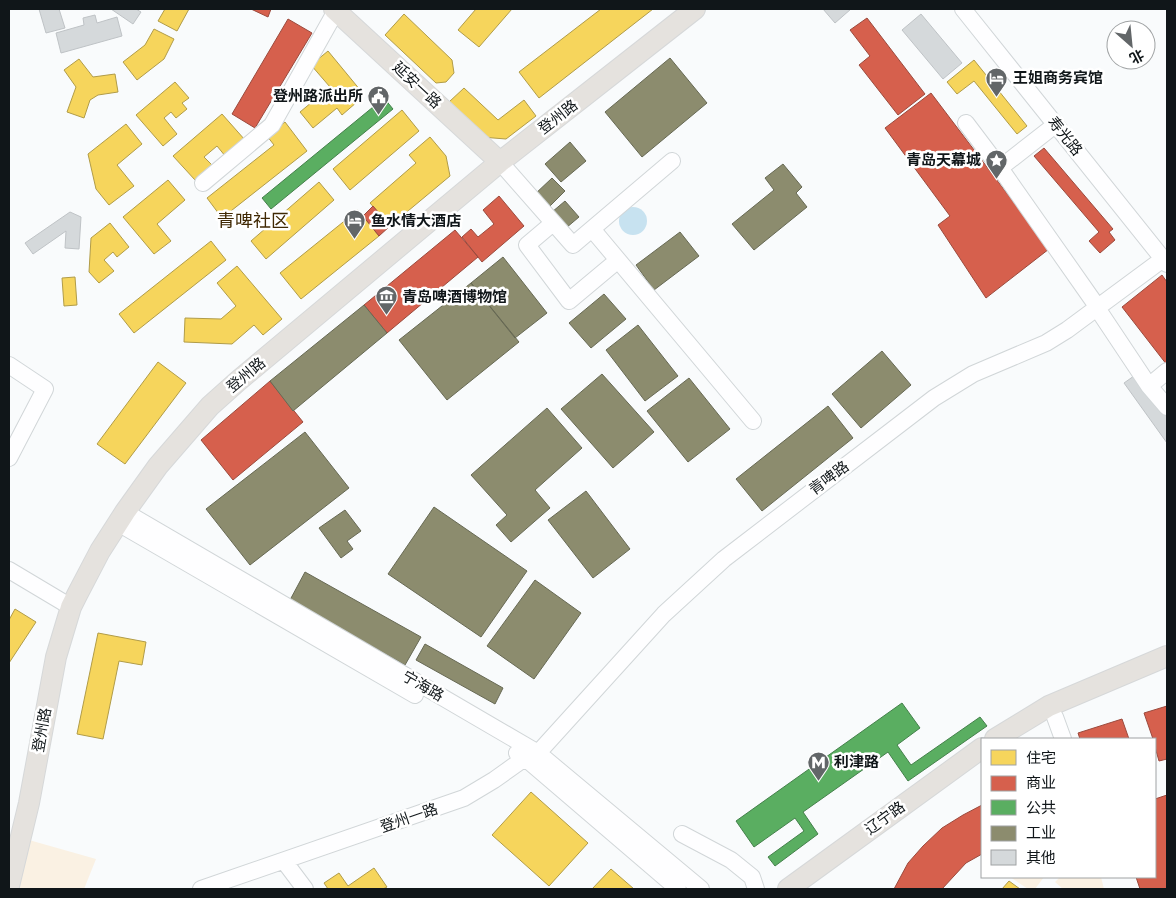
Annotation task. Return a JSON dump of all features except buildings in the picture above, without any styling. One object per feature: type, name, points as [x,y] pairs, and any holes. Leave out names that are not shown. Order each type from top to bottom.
[{"type":"main road","name":"延安一路","points":[[336,9],[500,162]]},
{"type":"main road","name":"登州路","points":[[9,886],[28,803],[52,676],[71,607],[100,551],[158,466],[210,406],[500,162],[692,10]]},
{"type":"main road","points":[[997,738],[1049,706],[1167,656]]},
{"type":"main road","points":[[1019,738],[1054,717],[1167,670]]},
{"type":"main road","name":"辽宁路","points":[[788,889],[981,749]]},
{"type":"main road","name":"辽宁路","points":[[808,889],[981,763]]},
{"type":"main road","points":[[9,834],[21,818],[28,803]]},
{"type":"street","points":[[203,183],[272,126],[336,9]]},
{"type":"street","name":"寿光路","points":[[963,9],[1165,261]]},
{"type":"street","points":[[966,123],[1000,168],[1149,386],[1167,407]]},
{"type":"street","points":[[1000,168],[1056,125]]},
{"type":"street","points":[[500,162],[573,245],[672,161]]},
{"type":"street","points":[[553,223],[527,245],[569,301],[618,260]]},
{"type":"street","points":[[592,229],[753,421]]},
{"type":"street","name":"青啤路","points":[[531,755],[664,614],[724,559],[934,398],[973,374],[1046,343],[1165,261]]},
{"type":"street","points":[[9,365],[45,389],[9,458]]},
{"type":"street","points":[[1149,386],[1167,371]]},
{"type":"street","name":"宁海路","points":[[122,518],[531,755],[701,889]]},
{"type":"street","points":[[9,570],[71,607]]},
{"type":"street","points":[[1054,717],[1063,738]]},
{"type":"street","name":"宁海路","points":[[531,755],[678,889]]},
{"type":"street","name":"登州一路","points":[[284,862],[464,798],[531,755]]},
{"type":"street","points":[[682,834],[731,860],[752,877],[756,889]]},
{"type":"street","points":[[201,889],[284,862],[305,889]]},
{"type":"shaded area","points":[[29,840],[96,859],[84,889],[19,889]]},
{"type":"shaded area","points":[[1012,878],[1043,878],[1035,889],[1028,889]]},
{"type":"shaded area","points":[[1059,878],[1101,878],[1104,889],[1063,889],[1055,882]]},
{"type":"water","points":[[633,207],[643,211],[647,221],[643,231],[633,235],[623,231],[619,221],[623,211]]},
{"type":"place","name":"王姐商务宾馆","points":[[997,97]]},
{"type":"place","name":"登州路派出所","points":[[379,115]]},
{"type":"place","name":"青岛天幕城","points":[[997,179]]},
{"type":"place","name":"鱼水情大酒店","points":[[355,240]]},
{"type":"place","name":"青岛啤酒博物馆","points":[[386,316]]},
{"type":"place","name":"利津路","points":[[818,781]]},
{"type":"district","name":"青啤社区","points":[[253,220]]}]
